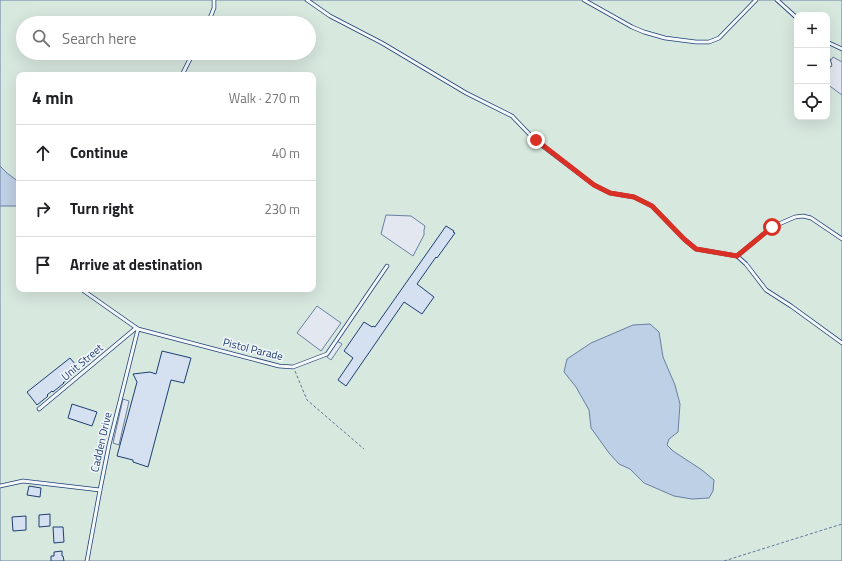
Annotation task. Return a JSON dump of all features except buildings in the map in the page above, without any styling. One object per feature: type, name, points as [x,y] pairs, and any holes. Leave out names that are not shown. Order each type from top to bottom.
[{"type":"lane","points":[[211,16],[214,8],[214,0]]},
{"type":"lane","points":[[308,0],[330,16],[382,44],[466,93],[512,116],[536,140],[594,185],[610,193],[634,197],[652,206],[684,239],[696,249],[737,256],[746,264],[766,290],[842,343]]},
{"type":"lane","points":[[584,0],[632,27],[644,32],[665,38],[696,42],[709,42],[719,38],[756,0]]},
{"type":"lane","points":[[777,0],[794,15]]},
{"type":"lane","points":[[830,43],[842,49]]},
{"type":"lane","points":[[184,72],[190,60]]},
{"type":"lane","points":[[737,256],[772,227],[795,217],[803,216],[811,218],[842,239]]},
{"type":"lane","name":"Pistol Parade","points":[[85,292],[137,328],[279,366],[293,367],[327,354],[387,266]]},
{"type":"lane","name":"Unit Street","points":[[39,409],[137,328]]},
{"type":"lane","name":"Cadden Drive","points":[[87,561],[100,490],[137,328]]},
{"type":"lane","points":[[0,486],[23,481],[100,490]]},
{"type":"path","points":[[293,367],[307,400],[364,449]]},
{"type":"path","points":[[724,561],[842,524]]},
{"type":"shaded area","points":[[0,0],[842,0],[842,561],[0,561]]},
{"type":"shaded area","points":[[833,57],[842,62],[842,95],[830,86],[830,62]]},
{"type":"shaded area","points":[[386,215],[411,216],[425,226],[424,235],[413,256],[381,234]]},
{"type":"shaded area","points":[[317,306],[341,323],[321,351],[297,333]]},
{"type":"shaded area","points":[[337,341],[342,344],[331,360],[327,357]]},
{"type":"shaded area","points":[[123,399],[129,401],[119,445],[113,443]]},
{"type":"water","points":[[0,166],[16,180],[16,206],[0,206]]},
{"type":"water","points":[[650,324],[659,332],[663,357],[675,385],[680,404],[678,432],[669,439],[667,445],[673,451],[702,470],[714,480],[713,491],[709,498],[692,499],[674,496],[644,483],[630,469],[619,464],[591,428],[589,410],[576,387],[564,372],[567,359],[591,343],[633,325]]},
{"type":"route","points":[[536,140],[594,185],[610,193],[634,197],[652,206],[684,239],[696,249],[737,256],[772,227]]}]
